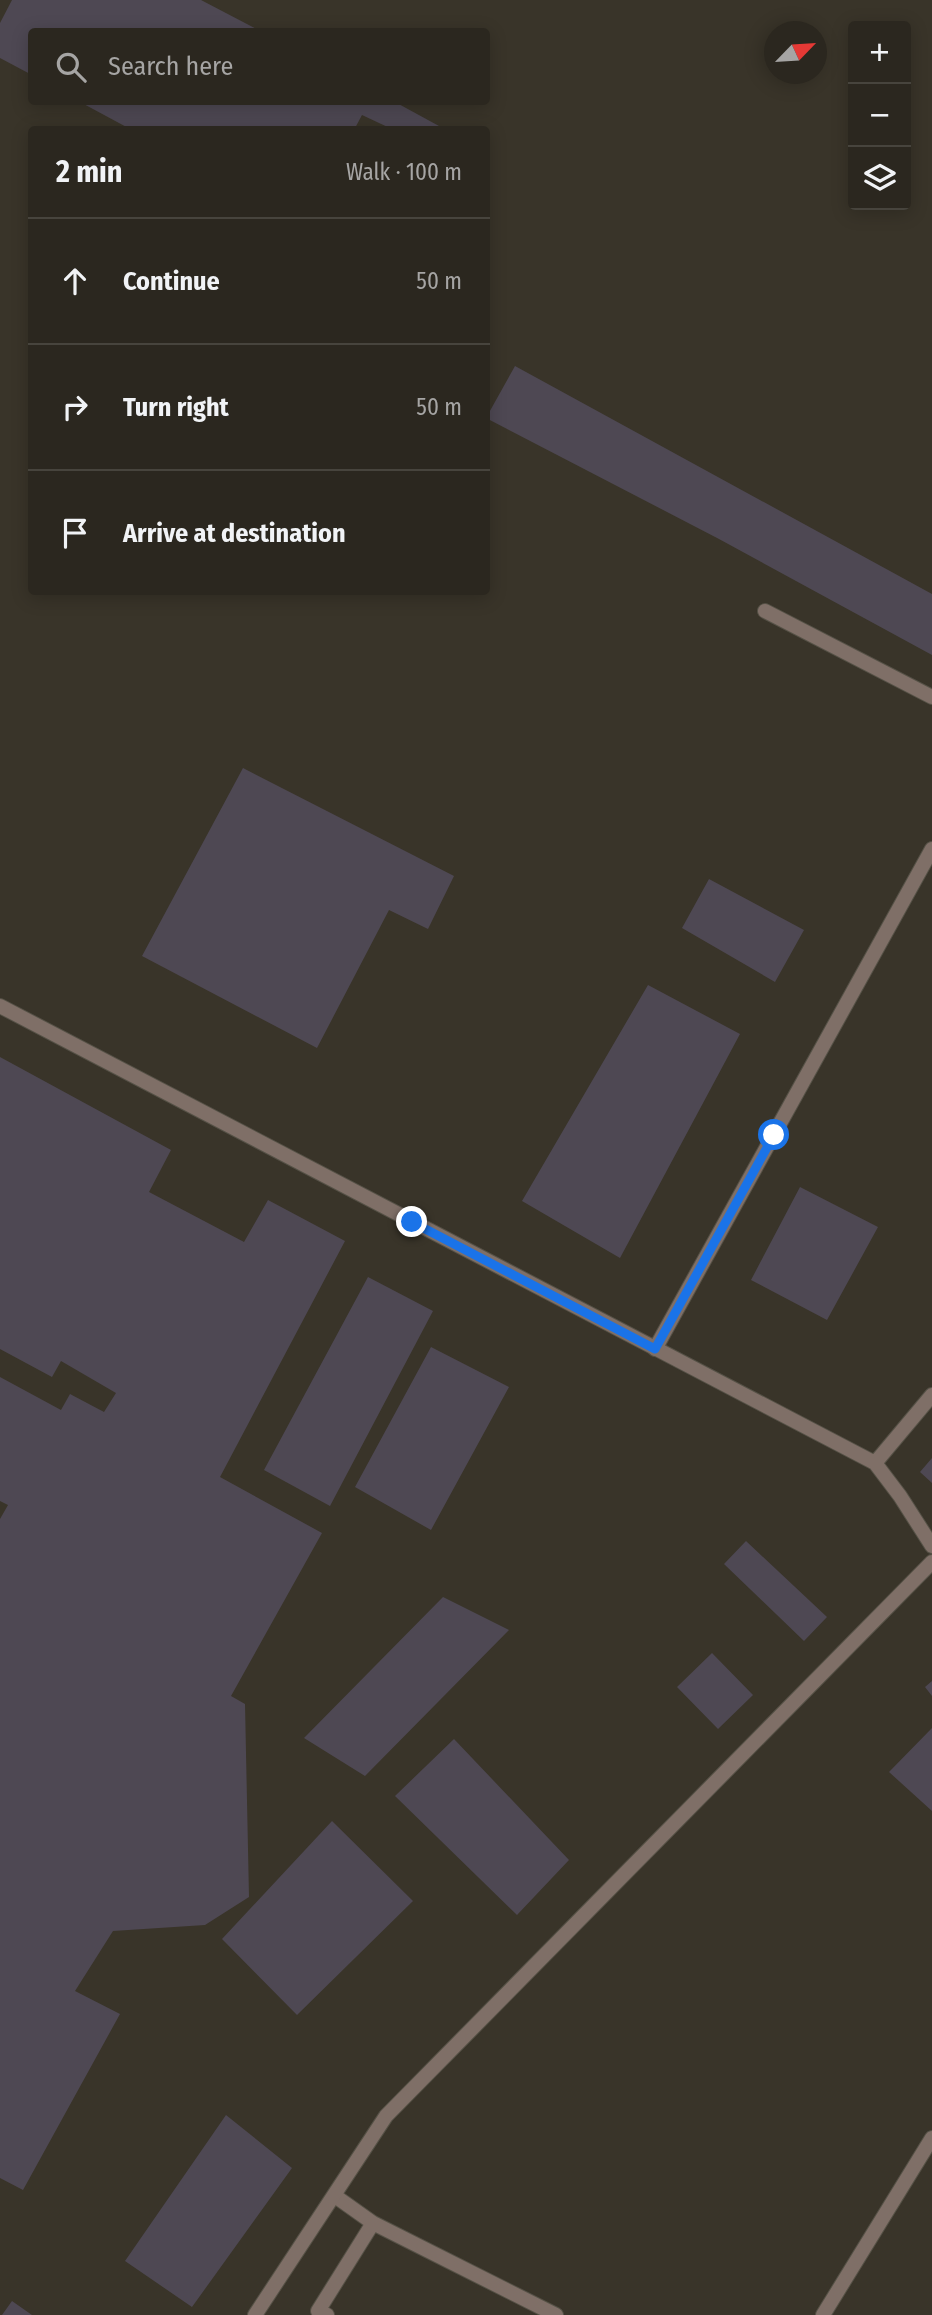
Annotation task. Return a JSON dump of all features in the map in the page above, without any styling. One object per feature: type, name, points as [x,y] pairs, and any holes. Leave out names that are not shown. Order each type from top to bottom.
[{"type":"street","points":[[765,611],[932,697]]},
{"type":"street","points":[[655,1349],[932,849]]},
{"type":"street","points":[[0,1006],[875,1464],[900,1496],[932,1546]]},
{"type":"street","points":[[875,1464],[932,1395]]},
{"type":"street","points":[[255,2315],[386,2116],[932,1562]]},
{"type":"street","points":[[823,2315],[932,2138]]},
{"type":"street","points":[[335,2196],[373,2223],[556,2315]]},
{"type":"street","points":[[327,2315],[318,2311],[373,2223]]},
{"type":"building","points":[[12,0],[201,0],[254,28],[28,28],[28,73],[0,58],[0,23]]},
{"type":"building","points":[[86,105],[400,105],[439,126],[385,126],[362,115],[356,126],[125,126]]},
{"type":"building","points":[[515,366],[932,594],[932,655],[719,539],[490,420],[490,411]]},
{"type":"building","points":[[243,768],[454,876],[428,929],[389,910],[317,1048],[142,956]]},
{"type":"building","points":[[709,879],[804,930],[775,982],[682,928]]},
{"type":"building","points":[[648,985],[740,1034],[620,1258],[522,1201]]},
{"type":"building","points":[[0,1057],[171,1150],[149,1192],[244,1242],[268,1200],[345,1241],[220,1477],[322,1533],[231,1696],[245,1704],[249,1897],[205,1925],[113,1931],[75,1991],[120,2014],[23,2190],[0,2178],[0,1519],[8,1505],[0,1501],[0,1377],[61,1410],[70,1394],[104,1412],[116,1393],[61,1361],[52,1377],[0,1349]]},
{"type":"building","points":[[800,1187],[878,1227],[827,1320],[751,1280]]},
{"type":"building","points":[[368,1277],[433,1311],[330,1506],[264,1470]]},
{"type":"building","points":[[431,1347],[509,1387],[431,1530],[355,1487]]},
{"type":"building","points":[[932,1458],[932,1483],[920,1472]]},
{"type":"building","points":[[746,1541],[827,1617],[804,1641],[724,1564]]},
{"type":"building","points":[[443,1597],[509,1630],[365,1776],[304,1738]]},
{"type":"building","points":[[712,1653],[753,1695],[718,1729],[677,1687]]},
{"type":"building","points":[[932,1681],[932,1696],[925,1687]]},
{"type":"building","points":[[932,1728],[932,1811],[889,1772]]},
{"type":"building","points":[[454,1739],[569,1860],[517,1915],[395,1796]]},
{"type":"building","points":[[332,1821],[413,1901],[297,2015],[222,1939]]},
{"type":"building","points":[[226,2115],[292,2168],[192,2307],[125,2261]]},
{"type":"building","points":[[12,2301],[32,2315],[2,2315]]},
{"type":"route","points":[[412,1222],[655,1349],[774,1135]]}]
